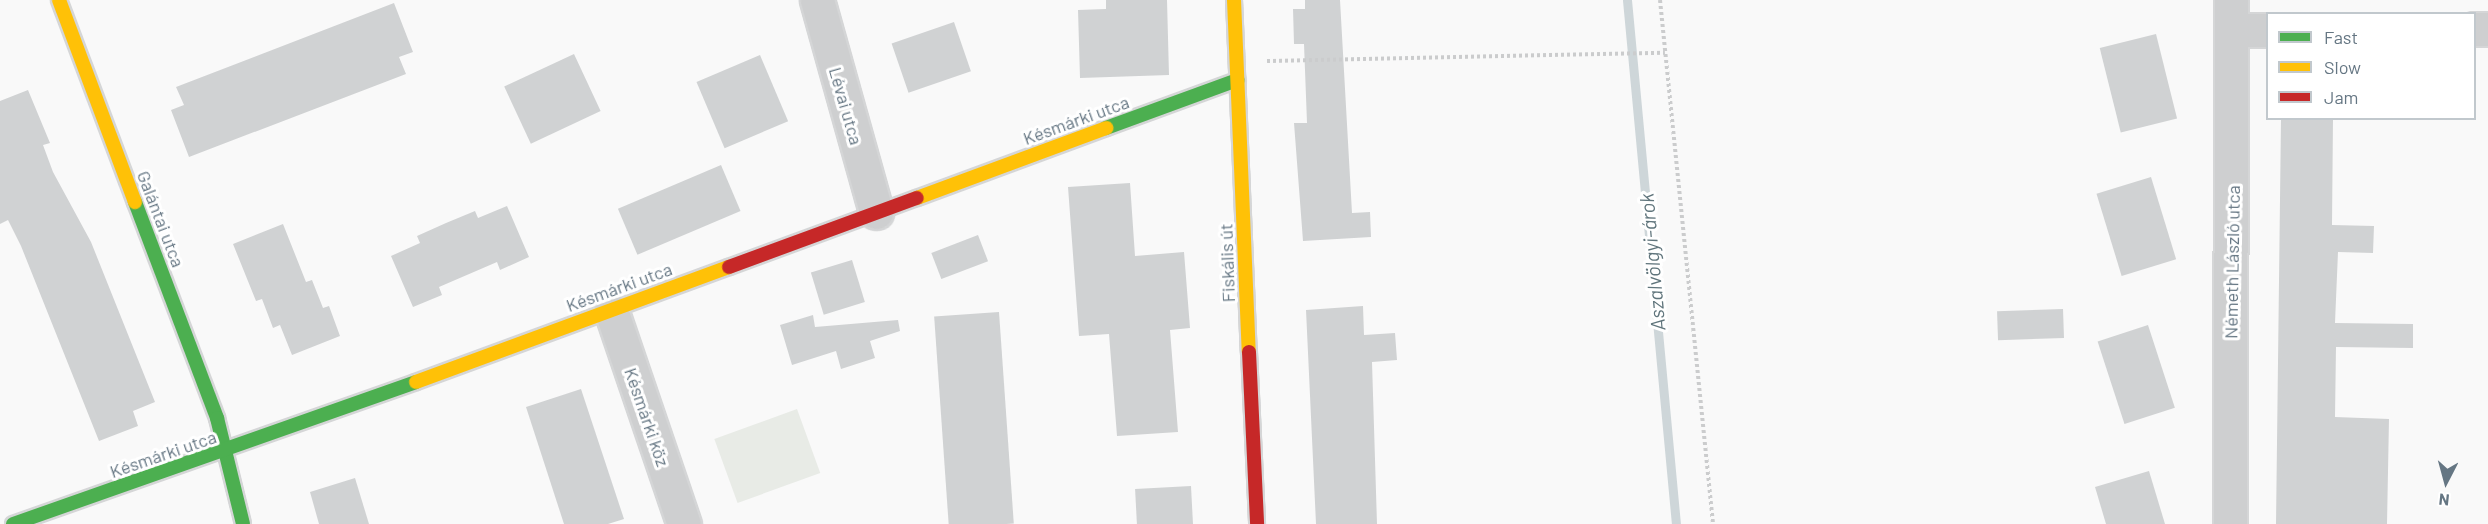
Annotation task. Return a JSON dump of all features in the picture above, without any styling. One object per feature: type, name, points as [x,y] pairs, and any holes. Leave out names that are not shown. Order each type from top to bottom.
[{"type":"street","name":"Galántai utca","points":[[58,0],[217,418],[243,524]]},
{"type":"street","name":"Lévai utca","points":[[817,0],[876,212]]},
{"type":"street","name":"Fiskális út","points":[[1234,0],[1257,524]]},
{"type":"street","points":[[2232,15],[2266,29]]},
{"type":"street","name":"Németh László utca","points":[[2230,524],[2232,15]]},
{"type":"street","name":"Késmárki utca","points":[[13,524],[224,452],[1237,80]]},
{"type":"street","name":"Késmárki köz","points":[[611,310],[684,524]]},
{"type":"path","points":[[1660,0],[1713,524]]},
{"type":"path","points":[[1237,62],[1665,53]]},
{"type":"shaded area","points":[[797,409],[820,473],[738,503],[714,439]]},
{"type":"building","points":[[1106,0],[1167,0],[1169,75],[1080,78],[1078,10],[1106,9]]},
{"type":"building","points":[[1305,0],[1340,0],[1352,213],[1370,212],[1371,237],[1303,241],[1294,123],[1307,123],[1304,44],[1294,44],[1293,9],[1305,9]]},
{"type":"building","points":[[394,3],[413,52],[399,57],[406,74],[189,157],[171,110],[184,105],[176,87]]},
{"type":"building","points":[[954,22],[971,71],[909,93],[892,43]]},
{"type":"building","points":[[2156,34],[2177,118],[2121,132],[2100,48]]},
{"type":"building","points":[[574,54],[601,111],[531,144],[504,87]]},
{"type":"building","points":[[760,55],[788,121],[725,148],[696,82]]},
{"type":"building","points":[[28,90],[50,143],[43,145],[53,172],[91,242],[155,402],[133,411],[138,426],[99,441],[21,246],[8,220],[0,224],[0,101]]},
{"type":"building","points":[[2281,120],[2333,120],[2332,225],[2374,226],[2373,253],[2338,252],[2335,323],[2413,324],[2413,348],[2336,347],[2335,417],[2389,419],[2387,524],[2276,524]]},
{"type":"building","points":[[721,165],[741,211],[637,255],[618,209]]},
{"type":"building","points":[[2151,177],[2176,259],[2122,276],[2096,194]]},
{"type":"building","points":[[1130,183],[1135,256],[1184,252],[1190,328],[1170,330],[1178,432],[1117,436],[1109,334],[1079,336],[1068,187]]},
{"type":"building","points":[[507,206],[529,257],[500,270],[497,262],[439,287],[442,295],[413,307],[391,256],[420,243],[417,236],[446,223],[475,211],[478,218]]},
{"type":"building","points":[[283,224],[306,282],[312,280],[323,308],[329,306],[340,336],[292,355],[280,325],[273,328],[262,299],[256,301],[233,244]]},
{"type":"building","points":[[978,235],[988,261],[941,279],[931,253]]},
{"type":"building","points":[[852,260],[865,302],[824,315],[811,273]]},
{"type":"building","points":[[1363,306],[1364,335],[1395,333],[1397,360],[1372,362],[1377,524],[1316,524],[1306,310]]},
{"type":"building","points":[[2063,309],[2064,338],[1998,340],[1997,311]]},
{"type":"building","points":[[999,312],[1014,523],[949,524],[934,317]]},
{"type":"building","points":[[813,315],[815,327],[898,320],[900,331],[870,341],[875,358],[841,369],[836,351],[792,365],[780,325]]},
{"type":"building","points":[[2148,325],[2175,408],[2124,424],[2098,341]]},
{"type":"building","points":[[581,389],[624,519],[608,524],[564,524],[526,407]]},
{"type":"building","points":[[2149,471],[2165,524],[2106,524],[2095,487]]},
{"type":"building","points":[[355,478],[369,524],[319,524],[310,492]]},
{"type":"building","points":[[1191,486],[1193,524],[1137,524],[1135,489]]},
{"type":"waterway","name":"Aszalvölgyi-árok","points":[[1627,0],[1676,524]]},
{"type":"traffic: fast","points":[[1106,128],[1237,80]]},
{"type":"traffic: fast","points":[[135,202],[217,418],[243,524]]},
{"type":"traffic: fast","points":[[13,524],[416,382]]},
{"type":"traffic: slow","points":[[59,0],[135,202]]},
{"type":"traffic: slow","points":[[1234,0],[1249,352]]},
{"type":"traffic: slow","points":[[917,198],[1106,128]]},
{"type":"traffic: slow","points":[[416,382],[729,267]]},
{"type":"traffic: jam","points":[[729,267],[917,198]]},
{"type":"traffic: jam","points":[[1249,352],[1257,524]]}]
